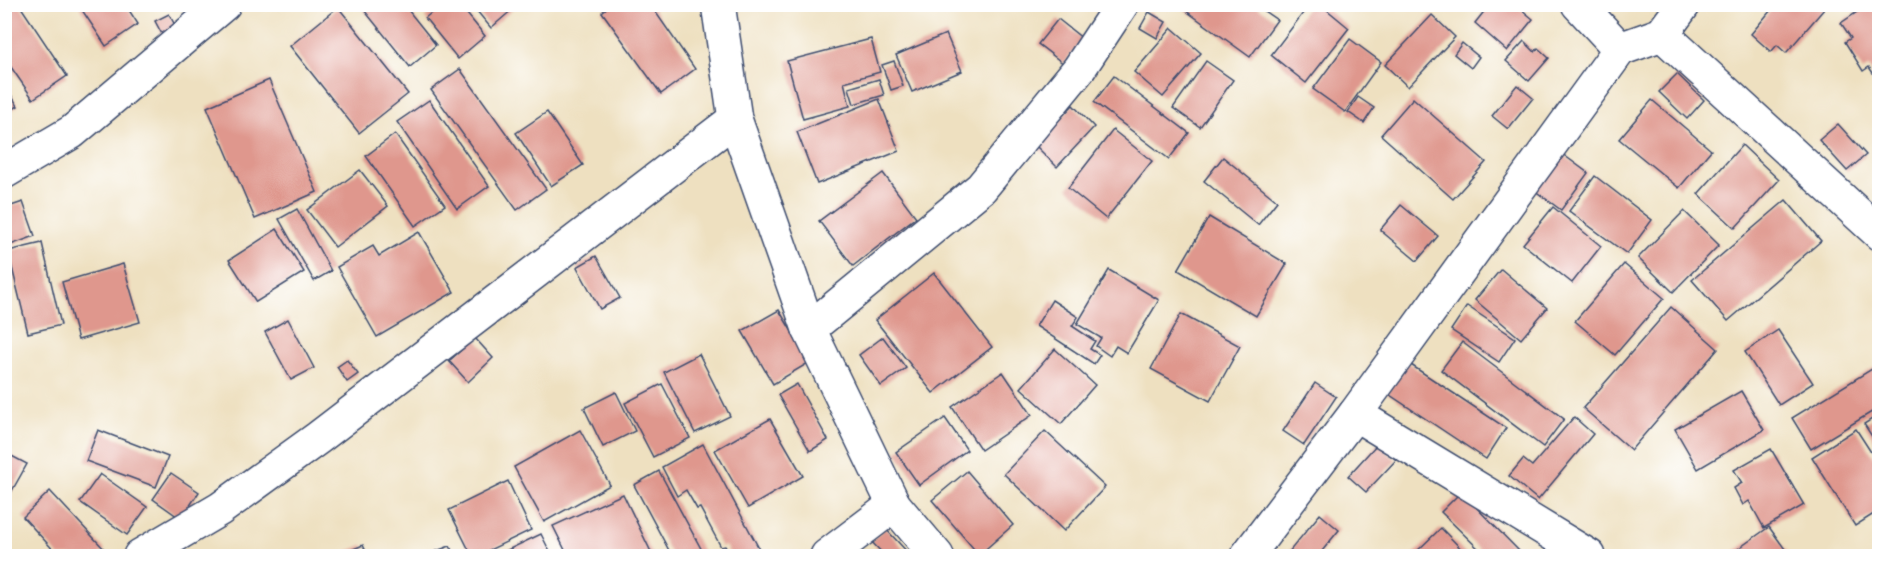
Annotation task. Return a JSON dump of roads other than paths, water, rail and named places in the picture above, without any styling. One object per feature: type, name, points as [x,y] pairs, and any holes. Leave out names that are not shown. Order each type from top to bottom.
[{"type":"street","points":[[4,172],[72,132],[224,4]]},
{"type":"street","points":[[718,4],[735,119],[809,329],[894,505],[937,556]]},
{"type":"street","points":[[809,329],[981,188],[1079,69],[1122,4]]},
{"type":"street","points":[[1578,4],[1620,49]]},
{"type":"street","points":[[1247,556],[1355,414],[1620,49],[1662,34],[1684,4]]},
{"type":"street","points":[[1662,34],[1880,234]]},
{"type":"street","points":[[140,556],[220,509],[318,438],[735,119]]},
{"type":"street","points":[[1355,414],[1589,556]]},
{"type":"street","points":[[827,556],[894,505]]}]
